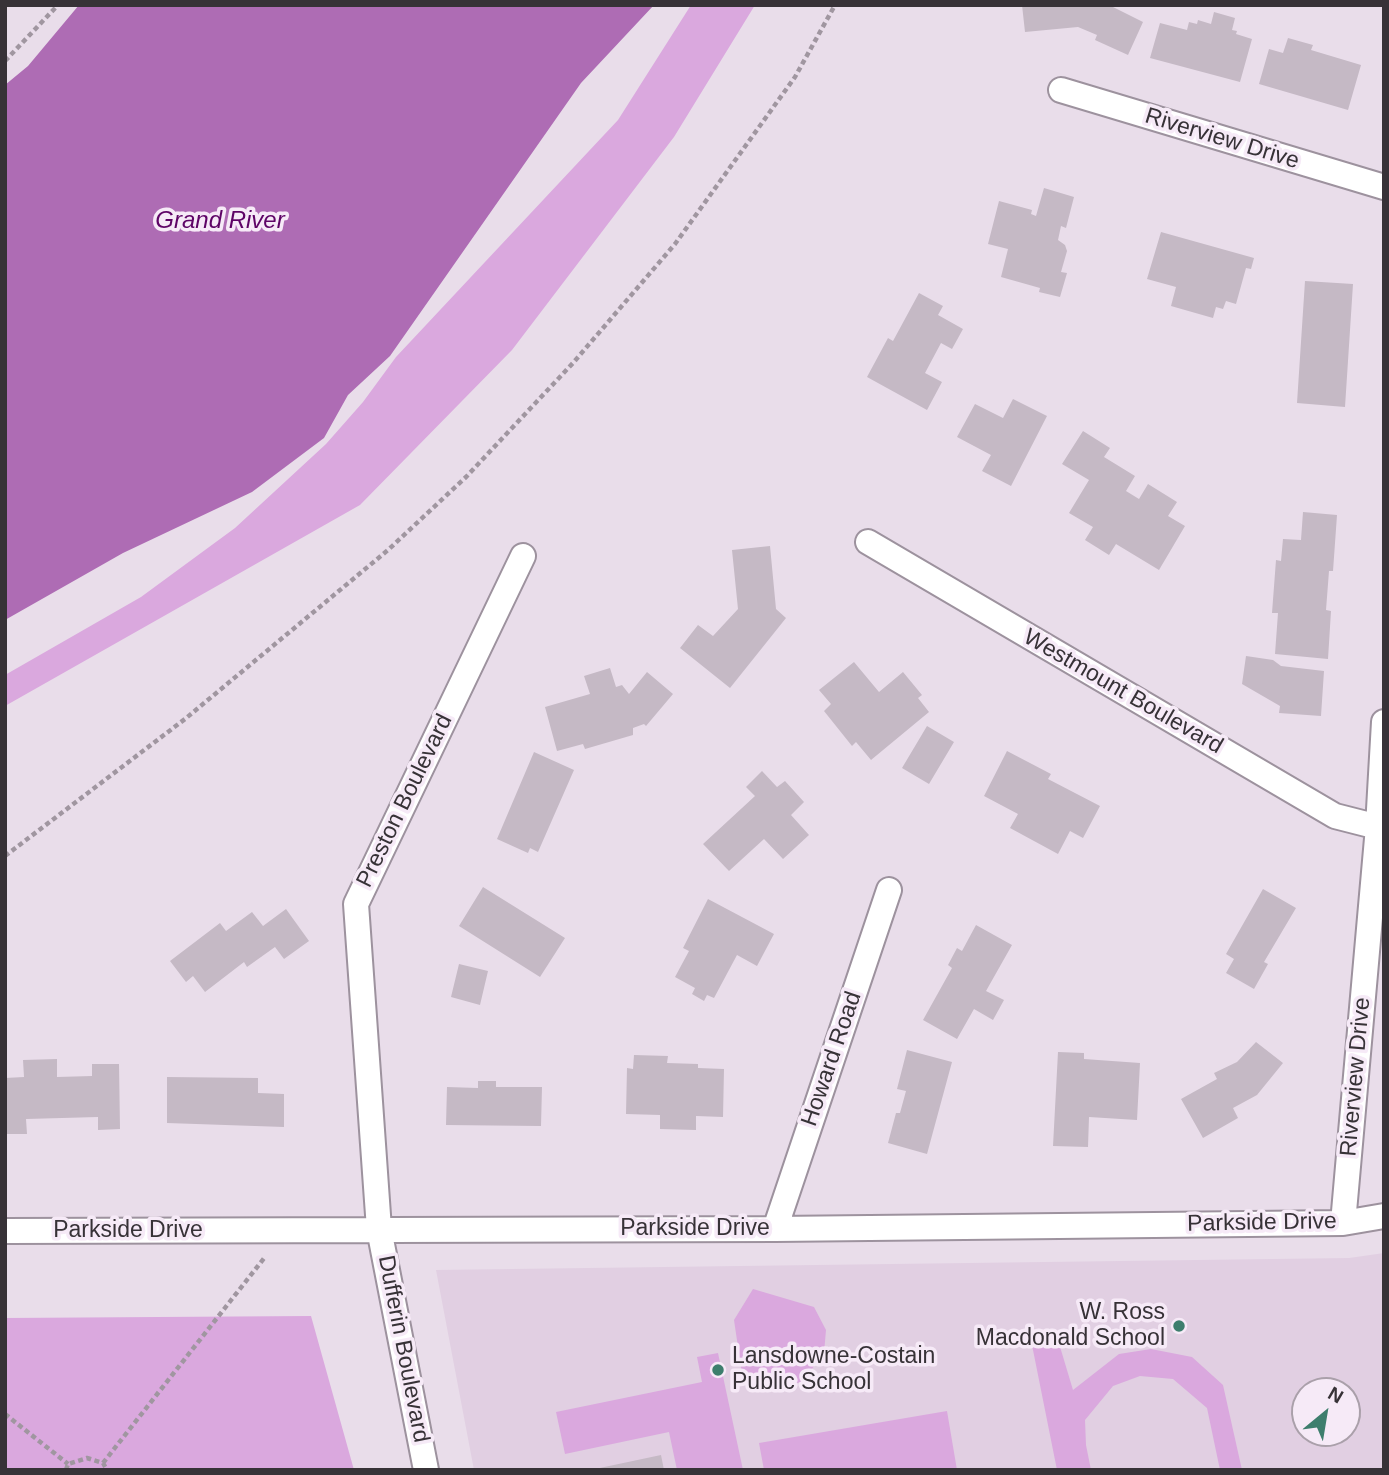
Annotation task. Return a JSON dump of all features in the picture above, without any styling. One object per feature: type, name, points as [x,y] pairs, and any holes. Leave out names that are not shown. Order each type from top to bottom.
[{"type":"street","name":"Riverview Drive","points":[[1061,90],[1384,187]]},
{"type":"street","name":"Westmount Boulevard","points":[[868,542],[1335,816],[1381,827]]},
{"type":"street","name":"Preston Boulevard","points":[[379,1229],[356,904],[523,555]]},
{"type":"street","name":"Riverview Drive","points":[[1343,1223],[1381,827],[1384,722]]},
{"type":"street","name":"Howard Road","points":[[775,1229],[890,890]]},
{"type":"street","name":"Parkside Drive","points":[[5,1231],[775,1229],[1343,1223],[1384,1216]]},
{"type":"street","name":"Dufferin Boulevard","points":[[379,1229],[426,1470]]},
{"type":"path","points":[[5,61],[58,5]]},
{"type":"path","points":[[5,856],[185,719],[388,550],[466,477],[573,363],[675,244],[795,77],[835,5]]},
{"type":"path","points":[[103,1463],[286,1230]]},
{"type":"path","points":[[5,1414],[67,1467],[86,1458],[103,1463],[107,1470]]},
{"type":"shaded area","points":[[691,5],[755,5],[674,137],[512,350],[360,505],[5,706],[5,675],[141,597],[235,528],[326,444],[363,402],[396,357],[618,120]]},
{"type":"shaded area","points":[[1384,1253],[1384,1470],[474,1470],[436,1270],[1349,1258]]},
{"type":"shaded area","points":[[753,1289],[814,1307],[826,1330],[824,1353],[802,1382],[768,1388],[742,1374],[734,1320]]},
{"type":"shaded area","points":[[311,1316],[354,1470],[5,1470],[5,1318]]},
{"type":"shaded area","points":[[1058,1340],[1073,1390],[1119,1354],[1151,1349],[1192,1357],[1223,1385],[1242,1470],[1220,1470],[1207,1408],[1173,1379],[1140,1376],[1113,1386],[1085,1420],[1091,1470],[1057,1470],[1032,1345]]},
{"type":"shaded area","points":[[718,1353],[743,1470],[677,1470],[669,1432],[565,1454],[556,1412],[702,1382],[697,1357]]},
{"type":"shaded area","points":[[947,1411],[957,1470],[764,1470],[759,1443]]},
{"type":"water","name":"Grand River","points":[[79,5],[654,5],[581,83],[390,356],[348,395],[324,438],[252,492],[123,553],[5,620],[5,85],[28,66]]},
{"type":"building","points":[[1022,5],[1109,5],[1143,22],[1128,55],[1095,40],[1097,35],[1078,27],[1025,32]]},
{"type":"building","points":[[1214,12],[1235,18],[1232,30],[1252,39],[1240,82],[1150,58],[1160,23],[1187,30],[1189,22],[1197,24],[1198,20],[1211,24]]},
{"type":"building","points":[[1288,38],[1313,45],[1311,50],[1361,65],[1348,110],[1259,84],[1269,49],[1283,53]]},
{"type":"building","points":[[1044,188],[1074,197],[1066,228],[1061,226],[1058,240],[1065,245],[1067,251],[1061,272],[1067,273],[1060,297],[1039,292],[1040,288],[1001,277],[1008,249],[988,244],[999,201],[1032,210],[1031,214],[1036,216]]},
{"type":"building","points":[[1161,232],[1254,258],[1251,269],[1246,268],[1236,304],[1226,301],[1223,309],[1216,307],[1213,318],[1171,306],[1176,287],[1147,279]]},
{"type":"building","points":[[1305,281],[1353,284],[1345,407],[1297,403]]},
{"type":"building","points":[[919,293],[943,306],[938,315],[963,329],[952,349],[941,343],[925,373],[942,382],[927,410],[867,377],[888,338],[893,341]]},
{"type":"building","points":[[1013,399],[1047,416],[1011,486],[982,471],[991,455],[957,437],[975,404],[1003,418]]},
{"type":"building","points":[[1083,431],[1110,448],[1104,457],[1135,476],[1126,491],[1139,499],[1148,484],[1177,502],[1168,516],[1185,526],[1159,570],[1116,544],[1109,555],[1085,540],[1093,527],[1069,513],[1089,480],[1062,464]]},
{"type":"building","points":[[1303,512],[1337,515],[1333,571],[1329,571],[1326,610],[1331,611],[1328,659],[1275,654],[1278,613],[1272,613],[1276,560],[1281,561],[1283,539],[1301,540]]},
{"type":"building","points":[[770,546],[776,609],[786,618],[730,688],[680,648],[698,625],[713,636],[738,609],[732,550]]},
{"type":"building","points":[[1246,656],[1273,660],[1281,666],[1324,671],[1321,716],[1279,713],[1280,706],[1242,684]]},
{"type":"building","points":[[854,662],[879,692],[903,672],[922,695],[918,698],[929,712],[871,760],[856,742],[852,746],[824,711],[831,704],[819,690]]},
{"type":"building","points":[[610,668],[616,687],[622,685],[629,694],[647,672],[673,694],[646,726],[644,724],[633,728],[633,735],[585,749],[583,744],[557,751],[545,707],[590,694],[584,676]]},
{"type":"building","points":[[927,726],[954,742],[929,784],[902,768]]},
{"type":"building","points":[[1007,751],[1051,774],[1048,779],[1100,806],[1083,838],[1070,831],[1058,854],[1010,828],[1018,814],[984,796]]},
{"type":"building","points":[[534,752],[574,770],[538,852],[530,848],[528,853],[497,839]]},
{"type":"building","points":[[762,771],[777,787],[785,781],[804,802],[791,815],[809,835],[783,859],[764,839],[729,871],[703,844],[755,796],[746,787]]},
{"type":"building","points":[[483,887],[565,938],[540,977],[459,926]]},
{"type":"building","points":[[1263,889],[1296,908],[1264,962],[1268,964],[1254,989],[1226,973],[1234,959],[1226,954]]},
{"type":"building","points":[[708,899],[774,934],[757,966],[737,955],[714,998],[707,995],[704,1001],[692,994],[695,988],[675,977],[689,951],[683,948]]},
{"type":"building","points":[[286,909],[309,941],[284,959],[275,947],[247,967],[244,962],[205,992],[193,976],[186,982],[170,961],[220,923],[226,931],[252,912],[263,926]]},
{"type":"building","points":[[976,925],[1012,945],[986,991],[1004,1000],[993,1020],[974,1009],[957,1039],[923,1020],[952,968],[948,965],[957,948],[962,951]]},
{"type":"building","points":[[459,964],[488,971],[480,1005],[451,997]]},
{"type":"building","points":[[1256,1042],[1283,1063],[1257,1095],[1233,1108],[1238,1118],[1203,1138],[1181,1099],[1217,1079],[1214,1073],[1237,1062]]},
{"type":"building","points":[[907,1050],[952,1062],[927,1154],[888,1143],[896,1113],[900,1113],[906,1091],[897,1089]]},
{"type":"building","points":[[1058,1052],[1084,1053],[1084,1059],[1140,1063],[1137,1120],[1089,1117],[1088,1147],[1053,1146]]},
{"type":"building","points":[[634,1055],[668,1056],[667,1063],[698,1064],[698,1068],[724,1069],[723,1117],[696,1116],[696,1130],[660,1129],[660,1115],[626,1114],[627,1068],[633,1069]]},
{"type":"building","points":[[57,1059],[57,1077],[92,1076],[92,1064],[119,1064],[120,1129],[98,1130],[98,1117],[26,1119],[27,1134],[5,1134],[5,1078],[24,1077],[23,1060]]},
{"type":"building","points":[[167,1077],[258,1078],[258,1093],[284,1094],[284,1127],[167,1123]]},
{"type":"building","points":[[478,1081],[496,1081],[496,1087],[542,1087],[541,1126],[446,1125],[447,1087],[478,1088]]},
{"type":"building","points":[[661,1455],[664,1470],[595,1470],[595,1469]]},
{"type":"place","name":"W. Ross Macdonald School","points":[[1179,1326]]},
{"type":"place","name":"Lansdowne-Costain Public School","points":[[718,1370]]}]
